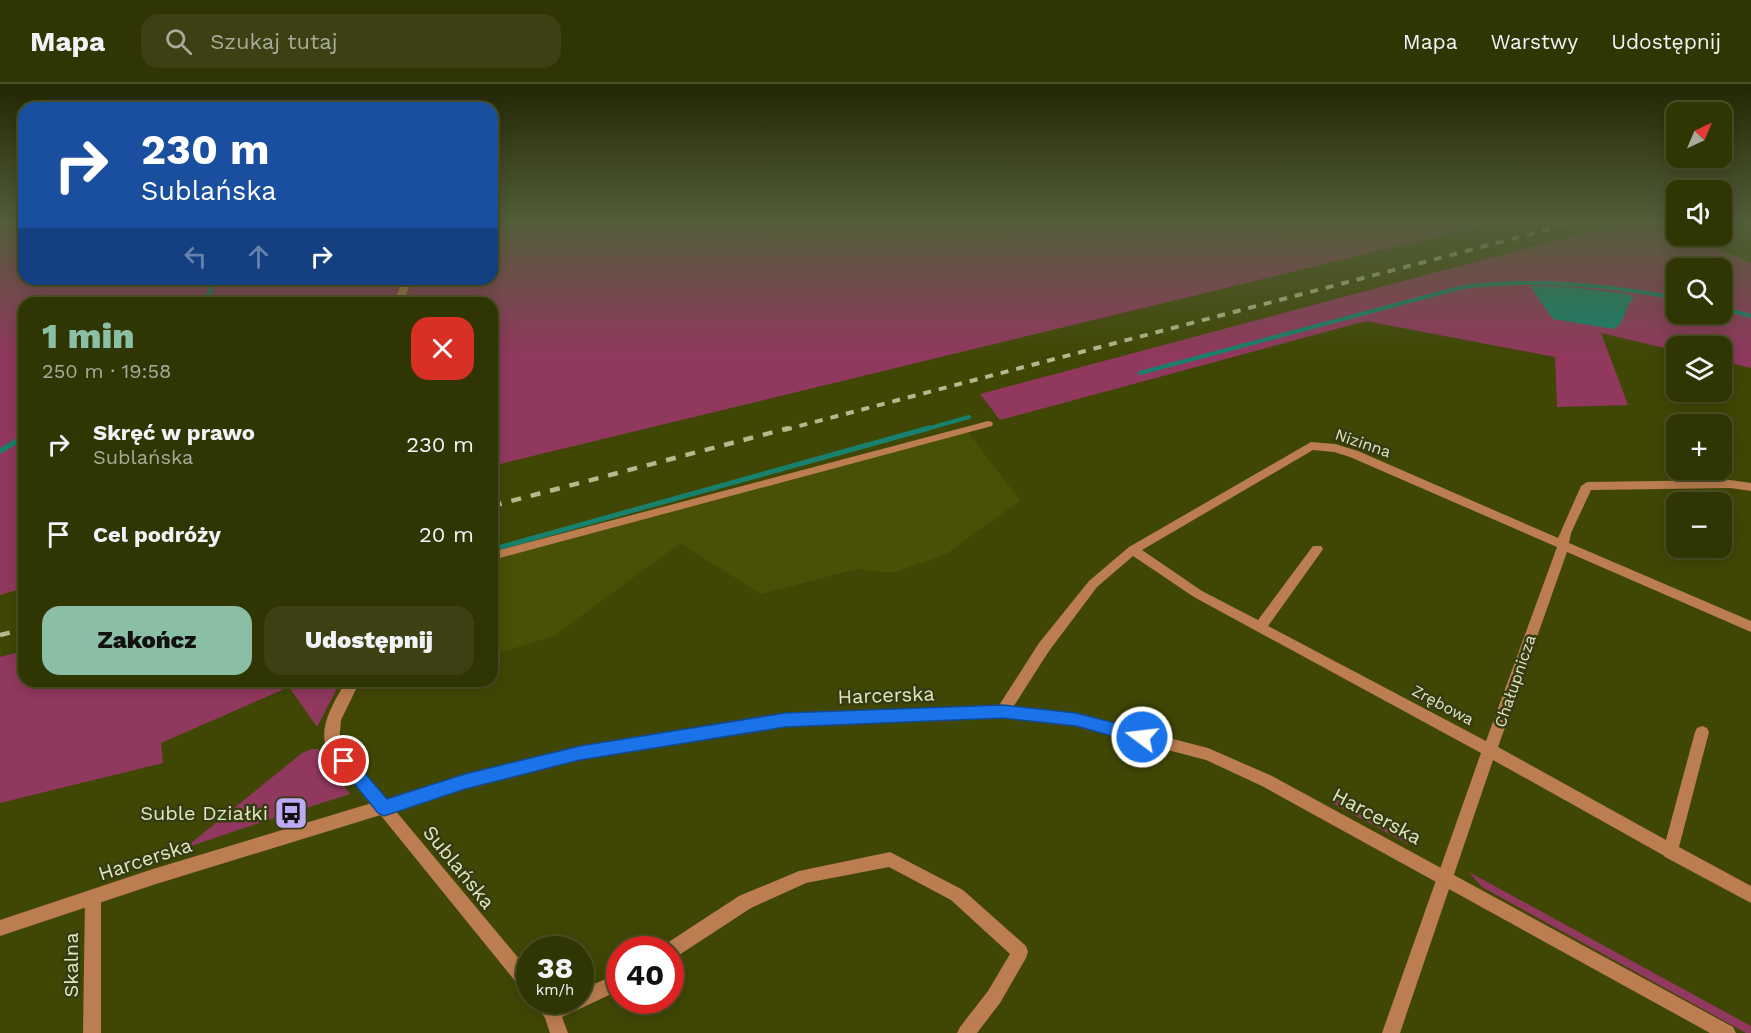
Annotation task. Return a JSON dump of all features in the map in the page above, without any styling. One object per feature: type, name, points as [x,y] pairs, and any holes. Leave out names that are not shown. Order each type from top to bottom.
[{"type":"street","points":[[498,554],[988,424]]},
{"type":"street","name":"Nizinna","points":[[1003,711],[1044,646],[1093,584],[1133,550],[1311,446],[1335,448],[1354,454],[1751,627]]},
{"type":"street","name":"Chałupnicza","points":[[1391,1033],[1444,876],[1491,751],[1563,546],[1565,533],[1587,486],[1730,484],[1751,488]]},
{"type":"street","points":[[1260,627],[1317,549]]},
{"type":"street","name":"Zrębowa","points":[[1133,550],[1198,594],[1491,751],[1751,895]]},
{"type":"street","name":"Sublańska","points":[[350,687],[337,709],[330,729],[332,745],[516,969]]},
{"type":"street","name":"Harcerska","points":[[0,928],[465,782],[580,753],[785,720],[1003,711],[1076,720],[1208,754],[1267,781],[1444,876],[1727,1033]]},
{"type":"street","points":[[1670,852],[1702,732]]},
{"type":"street","points":[[684,942],[746,902],[805,876],[890,859],[957,895],[1020,952],[994,997],[966,1033]]},
{"type":"street","name":"Skalna","points":[[92,1033],[93,898]]},
{"type":"street","points":[[550,1014],[559,1033]]},
{"type":"shaded area","points":[[0,268],[18,268],[18,285],[498,285],[498,268],[1307,268],[498,465],[498,297],[18,297],[18,590],[0,595]]},
{"type":"shaded area","points":[[1451,268],[1666,268],[1666,324],[1732,324],[1732,268],[1751,268],[1751,368],[1732,363],[1732,336],[1666,336],[1666,348],[1601,333],[1628,405],[1557,407],[1555,357],[1366,321],[1000,420],[980,394]]},
{"type":"shaded area","points":[[966,430],[1020,500],[945,555],[891,573],[857,569],[761,594],[680,543],[554,636],[498,653],[498,554]]},
{"type":"shaded area","points":[[18,652],[18,687],[289,687],[161,743],[163,763],[0,803],[0,657]]},
{"type":"shaded area","points":[[289,687],[338,687],[317,727]]},
{"type":"shaded area","points":[[318,749],[350,794],[306,808],[307,801],[282,808],[280,816],[185,848],[302,753]]},
{"type":"shaded area","points":[[1334,798],[1409,840],[1408,844],[1332,803]]},
{"type":"shaded area","points":[[1469,872],[1751,1026],[1751,1033],[1746,1033],[1482,887]]},
{"type":"water","points":[[1530,286],[1570,287],[1628,294],[1634,298],[1628,305],[1621,323],[1614,329],[1553,319]]},
{"type":"waterway","points":[[1140,373],[1463,287],[1517,283],[1570,284],[1666,296]]},
{"type":"waterway","points":[[207,297],[213,285]]},
{"type":"waterway","points":[[1732,311],[1751,316]]},
{"type":"waterway","points":[[923,430],[969,417]]},
{"type":"waterway","points":[[501,547],[929,428]]},
{"type":"waterway","points":[[0,451],[18,440]]},
{"type":"railway","points":[[784,430],[1400,268]]},
{"type":"railway","points":[[498,504],[789,428]]},
{"type":"railway","points":[[0,635],[18,630]]},
{"type":"place","name":"Suble Działki","points":[[291,813]]},
{"type":"route","points":[[344,761],[384,808],[465,782],[580,753],[785,720],[1003,711],[1076,720],[1142,737]]}]
